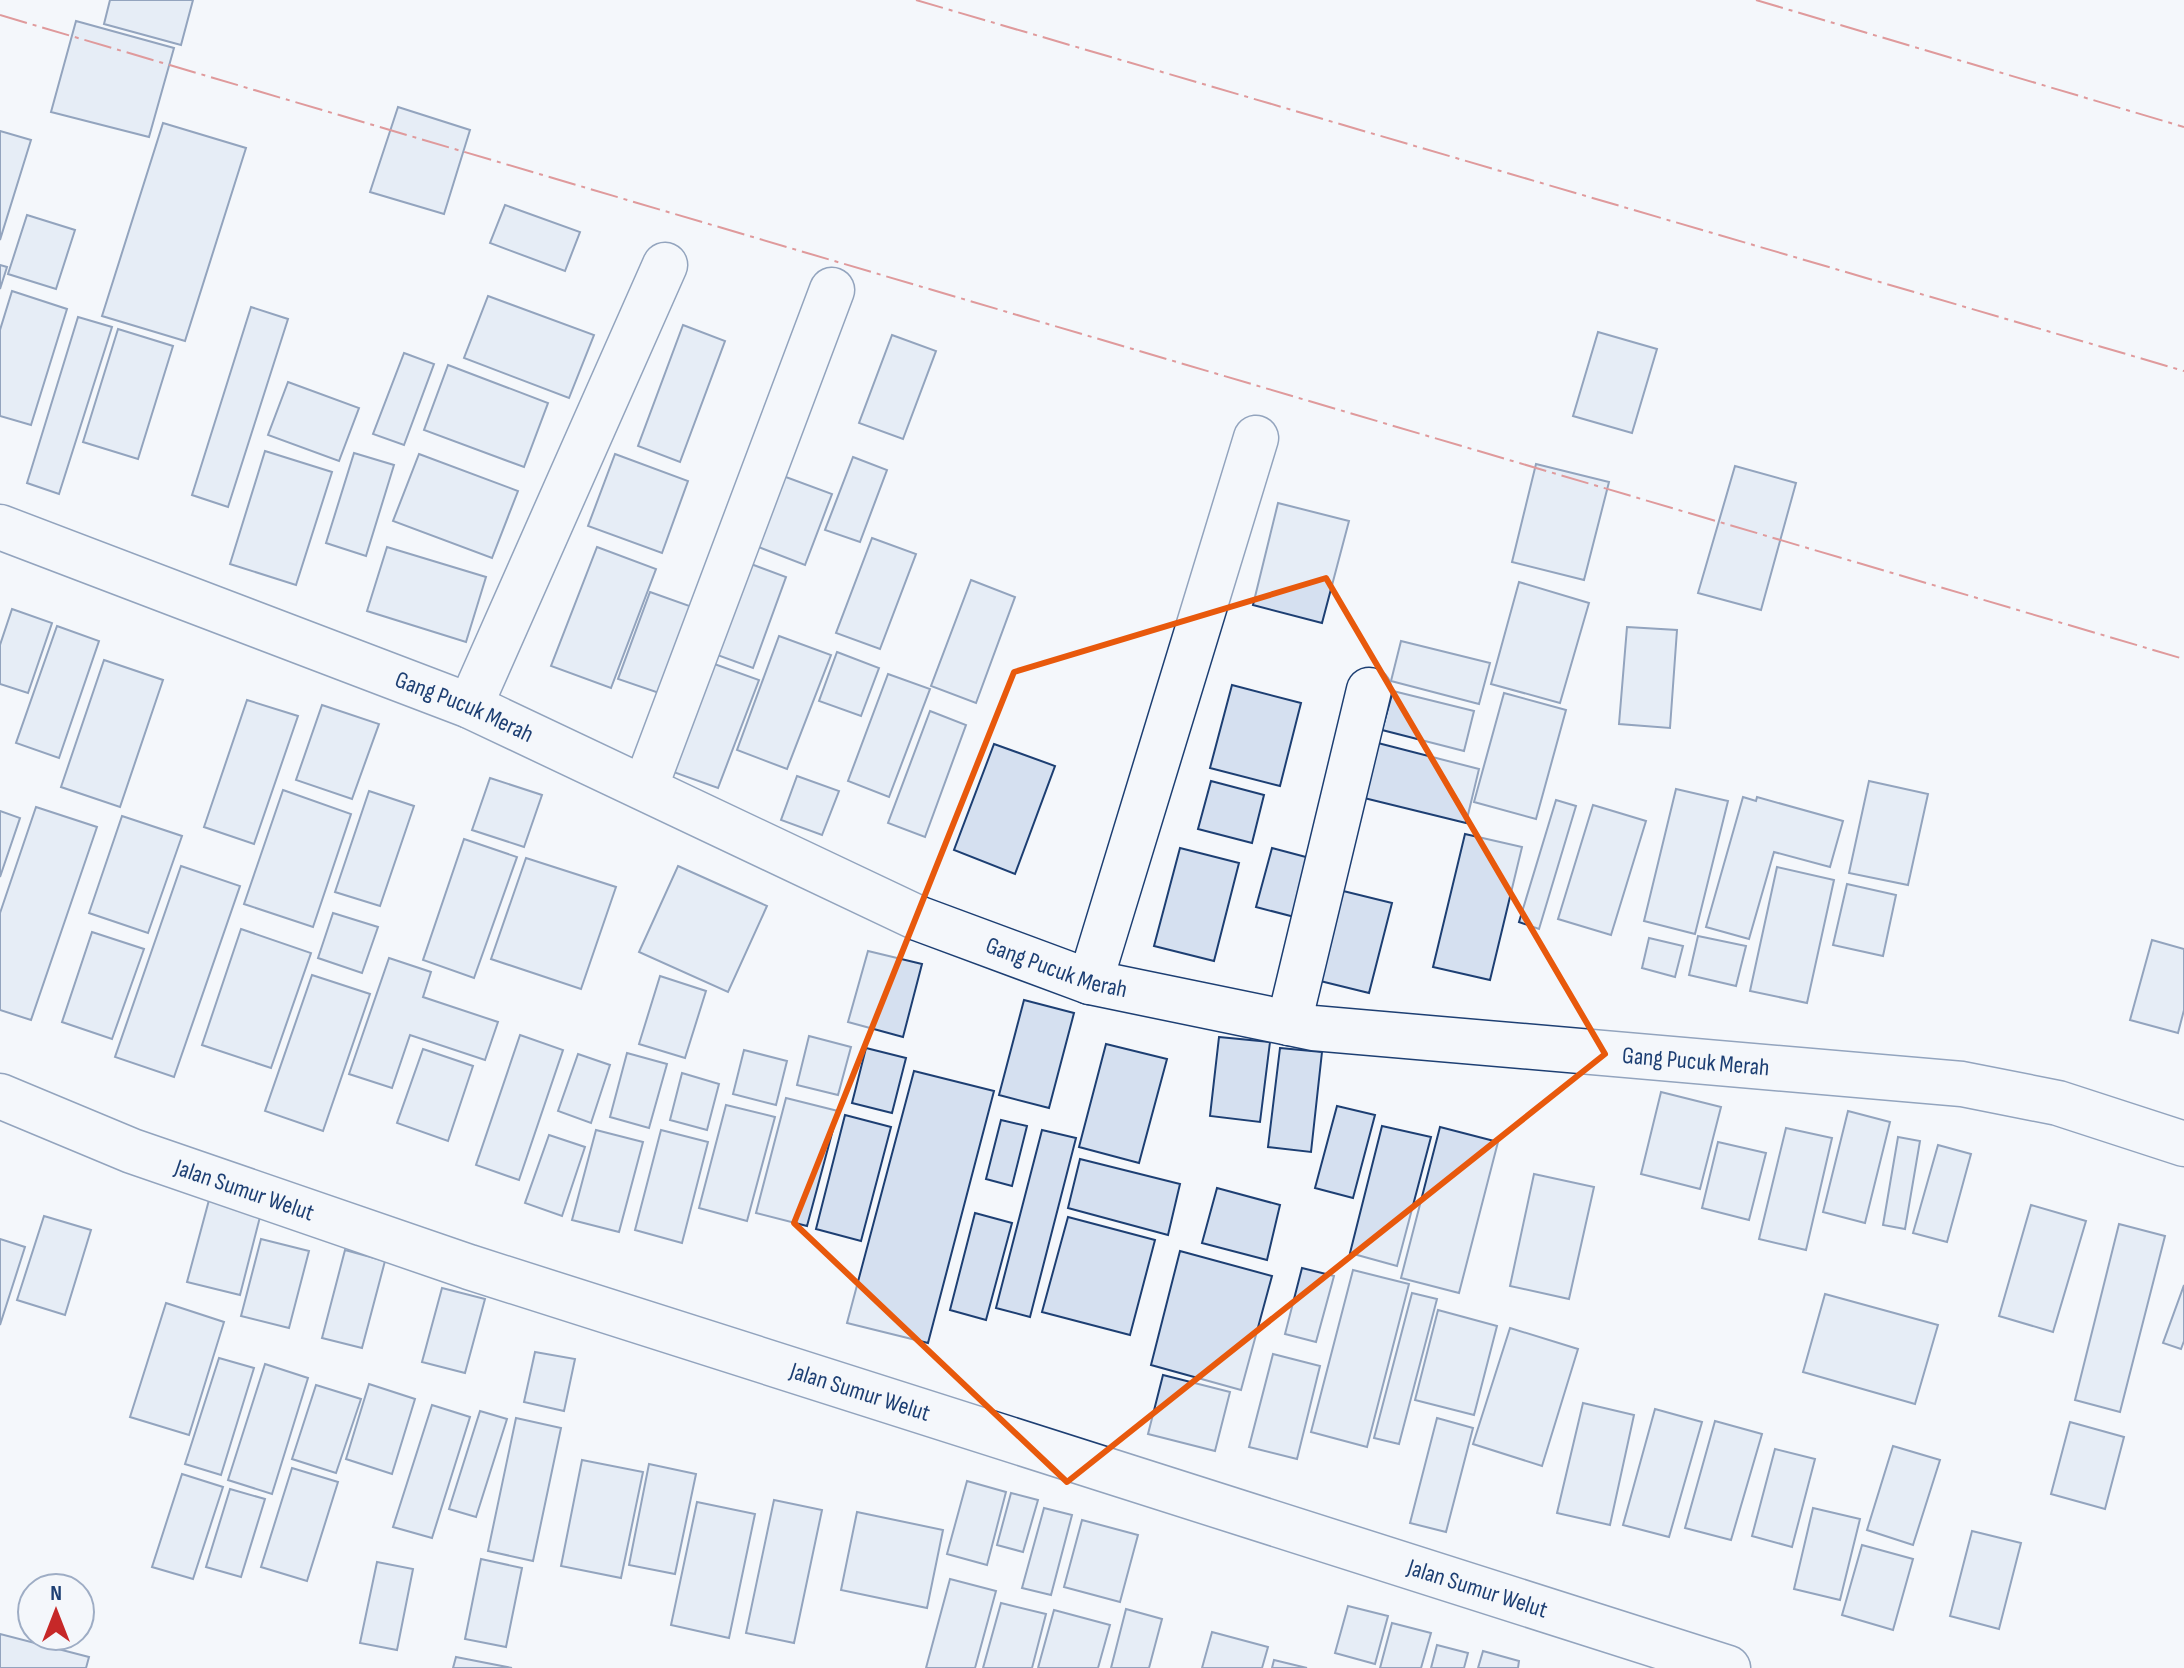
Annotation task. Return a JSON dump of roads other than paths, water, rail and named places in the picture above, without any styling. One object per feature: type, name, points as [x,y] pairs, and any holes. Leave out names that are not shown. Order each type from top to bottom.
[{"type":"street","points":[[470,706],[665,265]]},
{"type":"street","points":[[645,788],[832,290]]},
{"type":"street","points":[[1090,982],[1256,438]]},
{"type":"street","name":"Gang Pucuk Merah","points":[[0,527],[470,706],[920,919],[1090,982],[1289,1023],[1962,1084],[2058,1103],[2184,1144]]},
{"type":"street","points":[[1289,1023],[1369,690]]},
{"type":"street","name":"Jalan Sumur Welut","points":[[0,1096],[132,1151],[469,1267],[1728,1668]]}]
